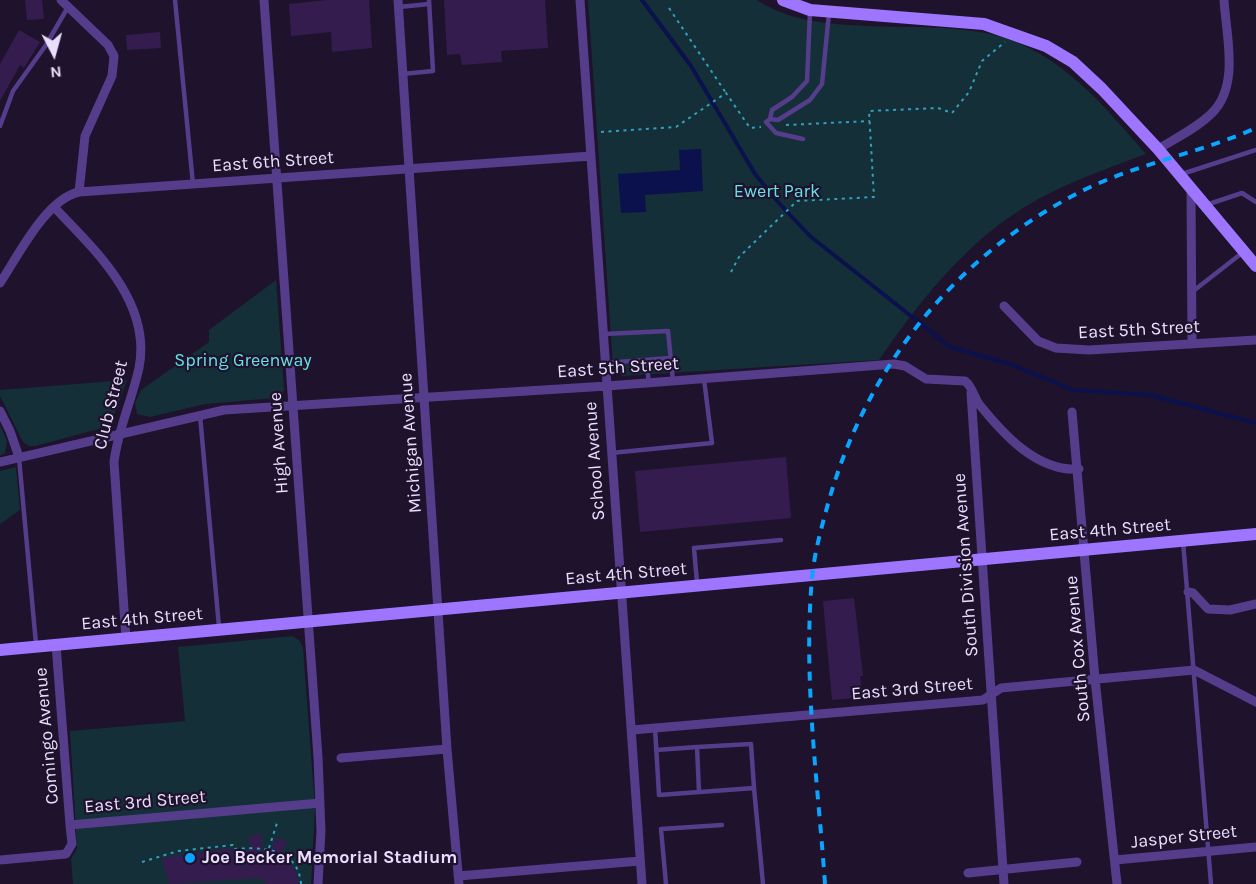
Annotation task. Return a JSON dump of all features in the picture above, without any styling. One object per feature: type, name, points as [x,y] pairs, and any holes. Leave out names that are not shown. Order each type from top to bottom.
[{"type":"street","name":"High Avenue","points":[[264,0],[320,803],[318,884]]},
{"type":"street","name":"School Avenue","points":[[580,0],[642,884]]},
{"type":"street","points":[[783,0],[810,10],[984,24],[1035,41],[1073,62],[1102,89],[1158,149],[1256,266]]},
{"type":"street","points":[[1158,149],[1205,119],[1224,96],[1228,68],[1224,0]]},
{"type":"street","points":[[64,3],[108,45],[114,56],[112,76],[85,136],[79,192]]},
{"type":"street","name":"Michigan Avenue","points":[[398,4],[447,749],[458,880]]},
{"type":"street","name":"East 6th Street","points":[[0,283],[39,224],[67,196],[79,192],[591,156]]},
{"type":"street","points":[[1191,189],[1192,344]]},
{"type":"street","name":"Club Street","points":[[54,207],[112,272],[136,318],[140,349],[139,369],[119,434],[114,472],[126,639]]},
{"type":"street","name":"East 5th Street","points":[[1004,306],[1038,341],[1056,348],[1089,350],[1256,340]]},
{"type":"street","name":"East 5th Street","points":[[0,462],[200,414],[293,406],[900,364],[924,378],[962,380],[970,387]]},
{"type":"street","points":[[970,387],[981,406],[1022,448],[1053,467],[1079,469]]},
{"type":"street","name":"South Division Avenue","points":[[970,387],[1004,884]]},
{"type":"street","points":[[0,411],[10,430],[19,457]]},
{"type":"street","name":"South Cox Avenue","points":[[1072,412],[1086,550],[1095,679],[1117,884]]},
{"type":"street","name":"East 4th Street","points":[[0,650],[1256,534]]},
{"type":"street","points":[[1188,592],[1195,595],[1208,609],[1238,609],[1256,604]]},
{"type":"street","name":"Comingo Avenue","points":[[56,645],[70,825]]},
{"type":"street","points":[[1194,670],[1256,702]]},
{"type":"street","name":"East 3rd Street","points":[[632,730],[983,700],[1001,688],[1194,670]]},
{"type":"street","points":[[341,758],[447,749]]},
{"type":"street","name":"East 3rd Street","points":[[0,860],[66,854],[72,844],[70,825],[320,803]]},
{"type":"street","name":"Jasper Street","points":[[1115,860],[1256,847]]},
{"type":"street","points":[[458,880],[640,861]]},
{"type":"street","points":[[968,873],[1077,862]]},
{"type":"lane","points":[[176,0],[193,184]]},
{"type":"lane","points":[[398,4],[429,2],[433,71],[402,74]]},
{"type":"lane","points":[[0,126],[13,91],[46,45],[64,3]]},
{"type":"lane","points":[[803,139],[776,133],[766,122],[770,119],[772,111],[803,87],[808,75],[810,10]]},
{"type":"lane","points":[[770,119],[778,120],[799,107],[816,94],[822,84],[828,12]]},
{"type":"lane","points":[[792,97],[799,107]]},
{"type":"lane","points":[[1179,175],[1256,150]]},
{"type":"lane","points":[[1205,205],[1242,193],[1256,202]]},
{"type":"lane","points":[[1192,292],[1244,251]]},
{"type":"lane","points":[[602,334],[668,331],[673,381]]},
{"type":"lane","points":[[605,363],[670,358]]},
{"type":"lane","points":[[646,360],[649,383]]},
{"type":"lane","points":[[611,453],[712,443],[704,379]]},
{"type":"lane","points":[[200,414],[219,630]]},
{"type":"lane","points":[[19,457],[36,647]]},
{"type":"lane","points":[[698,586],[694,548],[781,540]]},
{"type":"lane","points":[[1183,541],[1211,884]]},
{"type":"lane","points":[[655,728],[659,795],[754,788]]},
{"type":"lane","points":[[656,750],[751,744],[763,884]]},
{"type":"lane","points":[[697,747],[699,792]]},
{"type":"lane","points":[[666,884],[662,829],[722,825]]},
{"type":"path","points":[[669,8],[750,128],[767,126]]},
{"type":"path","points":[[731,272],[739,257],[796,202],[874,197],[869,111],[938,108],[952,113],[971,88],[982,61],[1005,42]]},
{"type":"path","points":[[601,132],[676,127],[726,93]]},
{"type":"path","points":[[783,125],[870,121]]},
{"type":"path","points":[[269,848],[277,823]]},
{"type":"path","points":[[142,862],[178,851],[233,845],[234,849],[269,848],[291,860],[297,868],[301,884]]},
{"type":"green space","name":"Ewert Park","points":[[588,0],[757,0],[783,13],[824,23],[947,28],[994,35],[1018,43],[1060,67],[1097,99],[1146,154],[1050,193],[999,225],[979,241],[942,278],[879,360],[622,376],[613,366]]},
{"type":"green space","name":"Spring Greenway","points":[[276,280],[284,389],[282,395],[275,398],[205,404],[150,417],[137,414],[135,403],[141,390],[209,342],[209,330]]},
{"type":"green space","name":"Spring Greenway","points":[[127,380],[110,426],[35,446],[29,446],[23,442],[0,396],[0,390]]},
{"type":"green space","points":[[0,425],[7,441],[5,453],[0,456]]},
{"type":"green space","points":[[16,467],[20,510],[0,524],[0,471]]},
{"type":"green space","points":[[292,636],[299,640],[303,648],[315,808],[311,884],[73,884],[71,859],[77,848],[70,731],[185,721],[178,647]]},
{"type":"shaded area","points":[[701,149],[703,191],[645,195],[646,212],[621,213],[618,174],[680,170],[679,150]]},
{"type":"building","points":[[25,0],[42,0],[44,19],[27,20]]},
{"type":"building","points":[[327,0],[369,0],[372,48],[332,52],[331,32],[291,36],[289,4]]},
{"type":"building","points":[[444,0],[545,0],[548,48],[501,51],[502,62],[462,65],[460,54],[447,55]]},
{"type":"building","points":[[19,30],[40,42],[24,68],[20,65],[0,101],[0,64]]},
{"type":"building","points":[[160,32],[161,48],[127,50],[126,35]]},
{"type":"building","points":[[786,457],[791,518],[640,532],[635,471]]},
{"type":"building","points":[[854,598],[863,676],[860,676],[863,697],[832,700],[823,601]]},
{"type":"building","points":[[261,834],[264,867],[276,837],[287,842],[281,855],[295,869],[299,884],[267,884],[260,878],[169,884],[162,858],[231,848],[232,852],[251,850],[249,836]]},
{"type":"waterway","points":[[642,0],[691,66],[755,174],[778,202],[810,236],[950,347],[1010,364],[1073,390],[1150,395],[1256,423]]},
{"type":"railway","points":[[825,884],[810,693],[809,655],[813,570],[824,519],[842,460],[864,411],[890,365],[920,322],[955,283],[994,248],[1037,217],[1084,190],[1105,181],[1256,128]]},
{"type":"place","name":"Joe Becker Memorial Stadium","points":[[190,858]]}]
